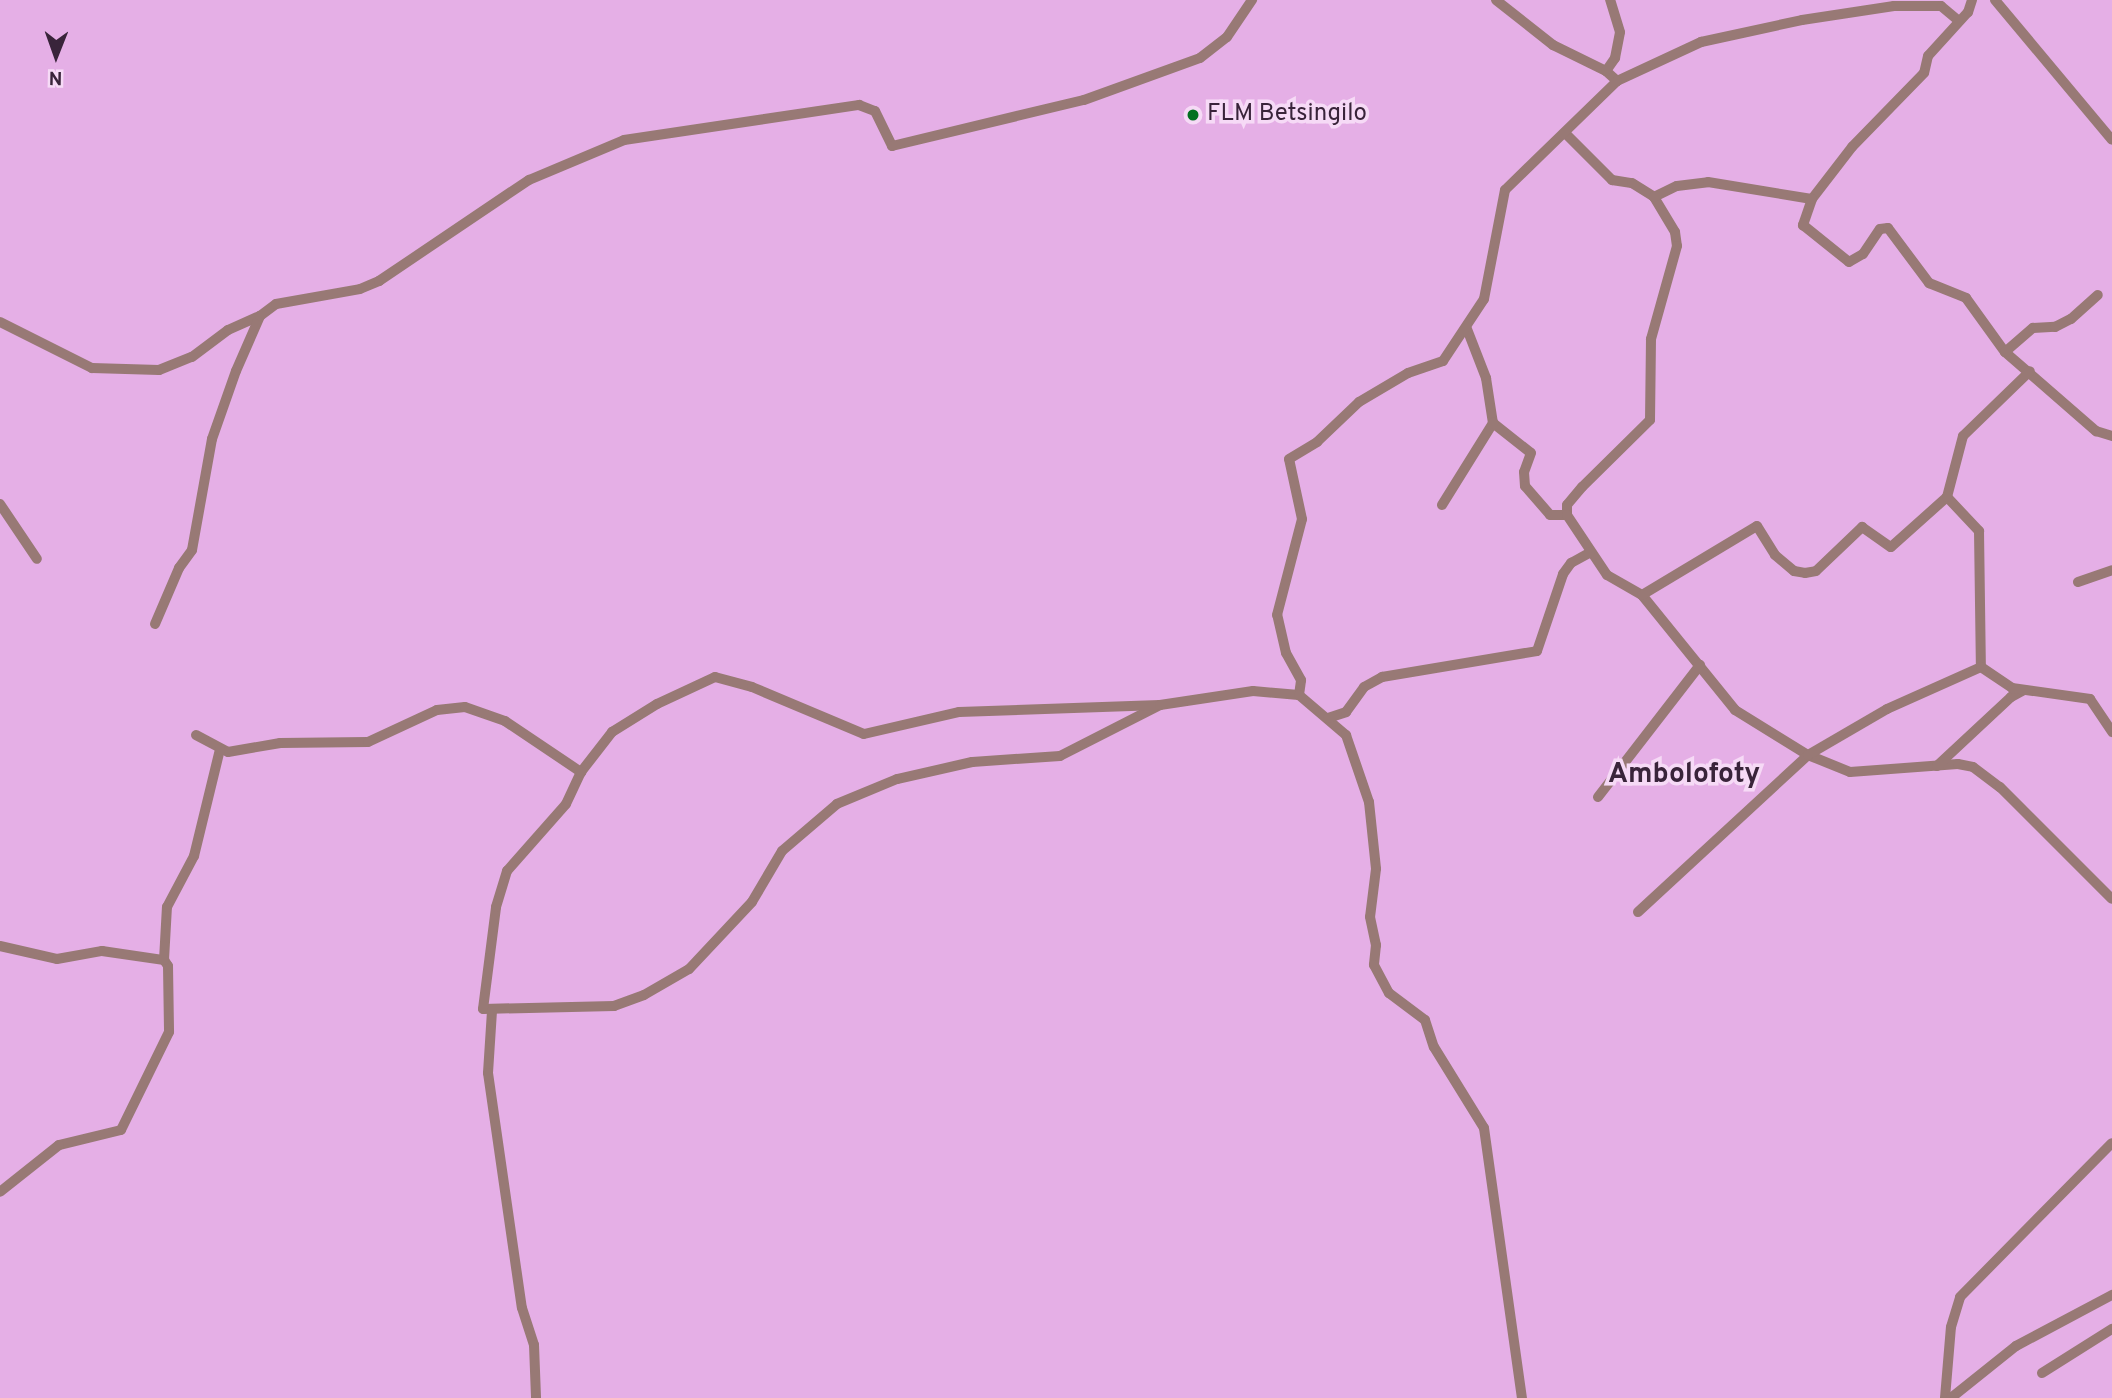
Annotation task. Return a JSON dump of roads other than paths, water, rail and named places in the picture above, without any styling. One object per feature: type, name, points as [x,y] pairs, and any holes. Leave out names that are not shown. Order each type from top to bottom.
[{"type":"street","points":[[0,322],[92,368],[159,370],[192,357],[228,330],[260,316],[286,299],[360,289],[379,281],[530,180],[624,140],[859,105],[875,111],[892,146],[1084,100],[1200,58],[1227,37],[1252,0]]},
{"type":"street","points":[[1496,0],[1553,45],[1606,71],[1617,81]]},
{"type":"street","points":[[1606,71],[1615,58],[1620,33],[1610,0]]},
{"type":"street","points":[[1972,0],[1959,21],[1928,56],[1924,73],[1852,147],[1812,199],[1803,225],[1849,262],[1863,254],[1880,229],[1888,228],[1929,283],[1966,298],[2005,352],[2096,431],[2112,436]]},
{"type":"street","points":[[1995,0],[2112,140]]},
{"type":"street","points":[[1299,695],[1301,680],[1286,653],[1277,615],[1302,519],[1289,459],[1317,442],[1359,401],[1408,373],[1443,361],[1467,328],[1490,274],[1505,190],[1530,162],[1567,135],[1617,81],[1641,74],[1701,42],[1801,20],[1894,6],[1941,6],[1959,21]]},
{"type":"street","points":[[1567,135],[1612,180],[1632,183],[1654,197],[1675,232],[1677,246],[1651,339],[1650,420],[1567,505],[1567,515],[1585,537],[1589,552],[1614,580],[1642,595],[1735,710],[1808,755],[1850,772],[1937,767],[1973,768],[1991,780],[2112,899]]},
{"type":"street","points":[[1654,197],[1677,186],[1708,182],[1812,199]]},
{"type":"street","points":[[2005,352],[2033,328],[2055,327],[2071,319],[2098,295]]},
{"type":"street","points":[[155,624],[179,568],[192,550],[212,439],[260,316]]},
{"type":"street","points":[[1442,505],[1493,423],[1486,378],[1467,328]]},
{"type":"street","points":[[1642,595],[1758,526],[1775,555],[1794,571],[1816,571],[1862,527],[1891,547],[1948,497],[1963,436],[2030,371]]},
{"type":"street","points":[[1493,423],[1531,453],[1523,478],[1542,509],[1558,517],[1567,515]]},
{"type":"street","points":[[1948,497],[1979,531],[1981,667]]},
{"type":"street","points":[[0,504],[37,559]]},
{"type":"street","points":[[1328,718],[1346,712],[1364,687],[1382,677],[1536,651],[1563,575],[1571,562],[1589,552]]},
{"type":"street","points":[[2078,582],[2112,570]]},
{"type":"street","points":[[1598,797],[1700,665]]},
{"type":"street","points":[[1981,667],[2012,688],[2090,699],[2112,732]]},
{"type":"street","points":[[1638,912],[1808,755],[1887,709],[1981,667]]},
{"type":"street","points":[[1160,705],[1060,755],[972,762],[897,779],[837,803],[782,851],[752,902],[689,969],[645,995],[614,1006],[492,1011],[483,1009],[496,906],[507,871],[566,804],[581,772],[612,732],[627,721],[715,677],[752,687],[864,734],[959,712],[1160,705],[1230,692],[1299,695],[1346,735],[1369,802],[1376,869],[1370,917],[1376,945],[1374,965],[1389,993],[1425,1020],[1434,1047],[1484,1128],[1514,1318],[1520,1397]]},
{"type":"street","points":[[1937,767],[2024,690]]},
{"type":"street","points":[[196,735],[220,749],[368,742],[437,710],[465,707],[505,721],[581,772]]},
{"type":"street","points":[[0,1192],[59,1145],[121,1130],[128,1121],[145,1077],[169,1032],[168,966],[164,960],[167,907],[194,856],[220,749]]},
{"type":"street","points":[[0,946],[57,959],[102,951],[164,960]]},
{"type":"street","points":[[492,1011],[488,1073],[522,1308],[534,1345],[536,1398]]},
{"type":"street","points":[[1945,1398],[1951,1327],[1960,1297],[2112,1143]]},
{"type":"street","points":[[1951,1398],[2016,1346],[2112,1295]]},
{"type":"street","points":[[2042,1373],[2112,1329]]},
{"type":"place","name":"FLM Betsingilo","points":[[1193,115]]},
{"type":"district","name":"Ambolofoty","points":[[1684,775]]}]
